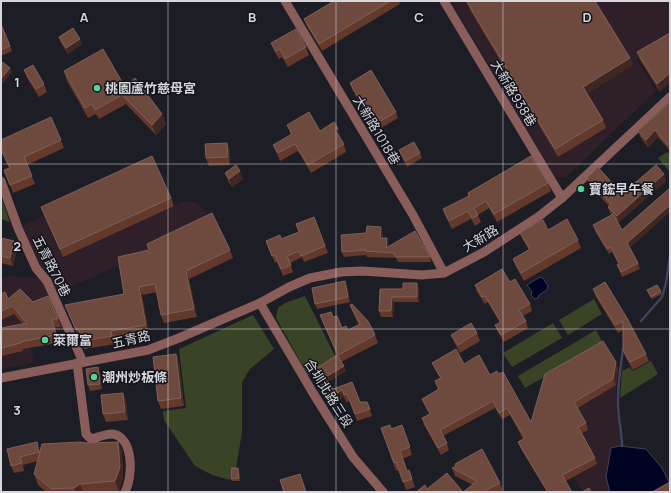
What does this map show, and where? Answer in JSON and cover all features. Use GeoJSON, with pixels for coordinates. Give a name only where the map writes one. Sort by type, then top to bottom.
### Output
{"type":"FeatureCollection","features":[{"type":"Feature","properties":{"kind":"street","name":"大新路1018巷"},"geometry":{"type":"LineString","coordinates":[[285,1],[409,209],[444,273]]}},
{"type":"Feature","properties":{"kind":"street","name":"大新路938巷"},"geometry":{"type":"LineString","coordinates":[[444,1],[562,198]]}},
{"type":"Feature","properties":{"kind":"street","name":"大新路"},"geometry":{"type":"LineString","coordinates":[[260,303],[289,287],[310,278],[342,272],[362,271],[422,275],[444,273],[461,265],[538,217],[562,198],[670,97]]}},
{"type":"Feature","properties":{"kind":"street","name":"五青路70巷"},"geometry":{"type":"LineString","coordinates":[[1,181],[18,228],[36,268],[47,281],[80,363],[86,434],[91,439],[111,434],[117,436],[126,445],[130,461],[131,475],[125,492]]}},
{"type":"Feature","properties":{"kind":"street","name":"五青路"},"geometry":{"type":"LineString","coordinates":[[1,378],[148,350],[260,303]]}},
{"type":"Feature","properties":{"kind":"street","name":"合圳北路三段"},"geometry":{"type":"LineString","coordinates":[[260,303],[309,387],[353,457],[382,492]]}},
{"type":"Feature","properties":{"kind":"shaded area"},"geometry":{"type":"Polygon","coordinates":[[[451,1],[670,1],[670,39],[637,59],[656,91],[565,178],[555,177],[451,1]]]}},
{"type":"Feature","properties":{"kind":"shaded area"},"geometry":{"type":"Polygon","coordinates":[[[182,202],[196,202],[215,221],[58,293],[49,274],[39,264],[22,226],[44,215],[63,256],[182,202]]]}},
{"type":"Feature","properties":{"kind":"shaded area"},"geometry":{"type":"Polygon","coordinates":[[[14,276],[42,279],[65,328],[28,335],[34,362],[1,369],[1,278],[14,276]]]}},
{"type":"Feature","properties":{"kind":"shaded area"},"geometry":{"type":"Polygon","coordinates":[[[616,385],[616,414],[620,432],[620,446],[611,448],[606,477],[610,492],[583,492],[574,477],[597,464],[581,434],[577,409],[616,385]]]}},
{"type":"Feature","properties":{"kind":"green space"},"geometry":{"type":"Polygon","coordinates":[[[667,152],[670,154],[670,172],[658,158],[667,152]]]}},
{"type":"Feature","properties":{"kind":"green space"},"geometry":{"type":"Polygon","coordinates":[[[1,197],[10,222],[1,219],[1,197]]]}},
{"type":"Feature","properties":{"kind":"green space"},"geometry":{"type":"Polygon","coordinates":[[[305,296],[336,358],[308,375],[276,318],[278,308],[285,303],[305,296]]]}},
{"type":"Feature","properties":{"kind":"green space"},"geometry":{"type":"Polygon","coordinates":[[[594,299],[602,314],[568,335],[559,320],[594,299]]]}},
{"type":"Feature","properties":{"kind":"green space"},"geometry":{"type":"Polygon","coordinates":[[[253,315],[274,349],[250,369],[242,382],[242,432],[236,468],[230,468],[230,480],[212,475],[195,466],[164,420],[163,411],[186,408],[179,349],[253,315]]]}},
{"type":"Feature","properties":{"kind":"green space"},"geometry":{"type":"Polygon","coordinates":[[[553,323],[562,338],[512,367],[503,353],[553,323]]]}},
{"type":"Feature","properties":{"kind":"green space"},"geometry":{"type":"Polygon","coordinates":[[[596,330],[603,343],[525,388],[518,376],[596,330]]]}},
{"type":"Feature","properties":{"kind":"green space"},"geometry":{"type":"Polygon","coordinates":[[[651,361],[658,374],[620,398],[622,371],[630,367],[633,371],[651,361]]]}},
{"type":"Feature","properties":{"kind":"water"},"geometry":{"type":"Polygon","coordinates":[[[540,277],[543,278],[548,286],[547,290],[539,295],[538,298],[534,299],[531,295],[532,292],[527,285],[540,277]]]}},
{"type":"Feature","properties":{"kind":"water"},"geometry":{"type":"Polygon","coordinates":[[[620,446],[646,449],[662,468],[670,484],[667,492],[610,492],[606,477],[611,448],[620,446]]]}},
{"type":"Feature","properties":{"kind":"building"},"geometry":{"type":"Polygon","coordinates":[[[334,1],[390,1],[319,44],[304,19],[334,1]]]}},
{"type":"Feature","properties":{"kind":"building"},"geometry":{"type":"Polygon","coordinates":[[[595,1],[630,58],[583,87],[603,120],[555,149],[467,2],[595,1]]]}},
{"type":"Feature","properties":{"kind":"building"},"geometry":{"type":"Polygon","coordinates":[[[1,24],[10,46],[1,50],[1,24]]]}},
{"type":"Feature","properties":{"kind":"building"},"geometry":{"type":"Polygon","coordinates":[[[73,28],[80,39],[66,48],[59,37],[73,28]]]}},
{"type":"Feature","properties":{"kind":"building"},"geometry":{"type":"Polygon","coordinates":[[[296,29],[306,47],[285,59],[280,49],[276,51],[271,43],[296,29]]]}},
{"type":"Feature","properties":{"kind":"building"},"geometry":{"type":"Polygon","coordinates":[[[670,33],[670,73],[657,84],[637,52],[670,33]]]}},
{"type":"Feature","properties":{"kind":"building"},"geometry":{"type":"Polygon","coordinates":[[[103,49],[125,87],[135,78],[162,114],[152,125],[122,95],[95,110],[92,104],[85,108],[64,71],[103,49]]]}},
{"type":"Feature","properties":{"kind":"building"},"geometry":{"type":"Polygon","coordinates":[[[1,61],[10,68],[1,79],[1,61]]]}},
{"type":"Feature","properties":{"kind":"building"},"geometry":{"type":"Polygon","coordinates":[[[33,65],[44,84],[36,89],[24,70],[33,65]]]}},
{"type":"Feature","properties":{"kind":"building"},"geometry":{"type":"Polygon","coordinates":[[[371,70],[396,112],[374,125],[350,83],[371,70]]]}},
{"type":"Feature","properties":{"kind":"building"},"geometry":{"type":"Polygon","coordinates":[[[670,99],[670,144],[668,145],[655,130],[646,140],[638,131],[669,103],[668,101],[670,99]]]}},
{"type":"Feature","properties":{"kind":"building"},"geometry":{"type":"Polygon","coordinates":[[[309,112],[320,131],[334,122],[338,129],[335,130],[344,144],[308,165],[295,144],[278,153],[273,145],[292,134],[287,125],[309,112]]]}},
{"type":"Feature","properties":{"kind":"building"},"geometry":{"type":"Polygon","coordinates":[[[51,117],[61,140],[24,157],[32,176],[10,185],[4,170],[10,168],[1,149],[1,140],[51,117]]]}},
{"type":"Feature","properties":{"kind":"building"},"geometry":{"type":"Polygon","coordinates":[[[414,142],[420,153],[405,161],[399,150],[414,142]]]}},
{"type":"Feature","properties":{"kind":"building"},"geometry":{"type":"Polygon","coordinates":[[[227,143],[228,157],[206,158],[205,144],[227,143]]]}},
{"type":"Feature","properties":{"kind":"building"},"geometry":{"type":"Polygon","coordinates":[[[152,156],[171,198],[60,249],[41,207],[152,156]]]}},
{"type":"Feature","properties":{"kind":"building"},"geometry":{"type":"Polygon","coordinates":[[[531,156],[548,183],[494,214],[486,201],[474,208],[478,215],[472,218],[468,211],[449,221],[443,209],[469,196],[468,193],[531,156]]]}},
{"type":"Feature","properties":{"kind":"building"},"geometry":{"type":"Polygon","coordinates":[[[236,165],[240,171],[229,179],[225,173],[236,165]]]}},
{"type":"Feature","properties":{"kind":"building"},"geometry":{"type":"Polygon","coordinates":[[[656,165],[664,174],[617,216],[608,207],[611,204],[587,178],[598,167],[622,194],[656,165]]]}},
{"type":"Feature","properties":{"kind":"building"},"geometry":{"type":"Polygon","coordinates":[[[670,188],[670,205],[627,243],[638,263],[621,272],[611,247],[607,249],[593,225],[613,214],[622,230],[670,188]]]}},
{"type":"Feature","properties":{"kind":"building"},"geometry":{"type":"Polygon","coordinates":[[[212,213],[230,250],[186,271],[194,309],[161,315],[155,284],[139,287],[146,325],[111,331],[112,336],[82,341],[79,330],[76,330],[65,305],[124,294],[118,257],[149,250],[147,244],[212,213]]]}},
{"type":"Feature","properties":{"kind":"building"},"geometry":{"type":"Polygon","coordinates":[[[314,217],[325,246],[301,256],[299,251],[287,256],[291,265],[281,269],[275,255],[272,256],[266,241],[280,235],[281,239],[299,232],[296,224],[314,217]]]}},
{"type":"Feature","properties":{"kind":"building"},"geometry":{"type":"Polygon","coordinates":[[[567,219],[578,240],[521,273],[513,259],[530,249],[520,233],[543,220],[548,230],[567,219]]]}},
{"type":"Feature","properties":{"kind":"building"},"geometry":{"type":"Polygon","coordinates":[[[367,226],[381,227],[380,238],[387,238],[386,248],[415,231],[430,257],[396,257],[394,253],[365,250],[342,252],[341,235],[366,233],[367,226]]]}},
{"type":"Feature","properties":{"kind":"building"},"geometry":{"type":"Polygon","coordinates":[[[1,238],[14,241],[10,258],[1,256],[1,238]]]}},
{"type":"Feature","properties":{"kind":"building"},"geometry":{"type":"Polygon","coordinates":[[[502,269],[510,282],[515,279],[530,304],[519,310],[526,321],[501,335],[495,325],[501,322],[485,296],[482,297],[475,285],[502,269]]]}},
{"type":"Feature","properties":{"kind":"building"},"geometry":{"type":"Polygon","coordinates":[[[345,281],[348,297],[315,304],[312,288],[345,281]]]}},
{"type":"Feature","properties":{"kind":"building"},"geometry":{"type":"Polygon","coordinates":[[[605,282],[627,318],[646,354],[630,362],[623,350],[623,321],[615,325],[593,289],[605,282]]]}},
{"type":"Feature","properties":{"kind":"building"},"geometry":{"type":"Polygon","coordinates":[[[403,283],[417,283],[417,297],[392,297],[391,311],[379,311],[380,289],[403,289],[403,283]]]}},
{"type":"Feature","properties":{"kind":"building"},"geometry":{"type":"Polygon","coordinates":[[[657,285],[661,291],[651,297],[647,290],[657,285]]]}},
{"type":"Feature","properties":{"kind":"building"},"geometry":{"type":"Polygon","coordinates":[[[20,289],[33,302],[48,296],[58,319],[52,319],[56,335],[20,342],[21,343],[1,348],[1,328],[27,323],[12,306],[1,311],[1,294],[5,292],[8,299],[20,289]]]}},
{"type":"Feature","properties":{"kind":"building"},"geometry":{"type":"Polygon","coordinates":[[[352,304],[368,321],[375,335],[338,355],[320,315],[331,312],[333,317],[337,316],[342,328],[346,326],[348,330],[360,324],[350,305],[352,304]]]}},
{"type":"Feature","properties":{"kind":"building"},"geometry":{"type":"Polygon","coordinates":[[[471,323],[477,333],[458,345],[451,335],[471,323]]]}},
{"type":"Feature","properties":{"kind":"building"},"geometry":{"type":"Polygon","coordinates":[[[603,341],[616,362],[613,379],[574,402],[586,423],[578,427],[595,458],[562,475],[572,492],[548,492],[518,442],[525,438],[507,408],[499,413],[493,401],[440,430],[447,443],[438,448],[422,418],[430,414],[422,399],[439,389],[435,381],[441,378],[432,363],[456,349],[464,364],[479,355],[490,375],[497,371],[499,374],[503,372],[531,422],[545,374],[603,341]]]}},
{"type":"Feature","properties":{"kind":"building"},"geometry":{"type":"Polygon","coordinates":[[[176,354],[181,398],[158,401],[153,357],[176,354]]]}},
{"type":"Feature","properties":{"kind":"building"},"geometry":{"type":"Polygon","coordinates":[[[337,355],[344,366],[324,378],[317,368],[337,355]]]}},
{"type":"Feature","properties":{"kind":"building"},"geometry":{"type":"Polygon","coordinates":[[[98,367],[100,384],[88,385],[86,369],[98,367]]]}},
{"type":"Feature","properties":{"kind":"building"},"geometry":{"type":"Polygon","coordinates":[[[327,381],[333,389],[352,382],[360,402],[367,402],[370,409],[355,414],[347,394],[344,395],[342,390],[328,399],[320,386],[327,381]]]}},
{"type":"Feature","properties":{"kind":"building"},"geometry":{"type":"Polygon","coordinates":[[[123,393],[125,412],[103,414],[101,395],[123,393]]]}},
{"type":"Feature","properties":{"kind":"building"},"geometry":{"type":"Polygon","coordinates":[[[390,425],[391,429],[402,425],[410,447],[400,451],[407,471],[409,470],[412,479],[403,482],[381,428],[390,425]]]}},
{"type":"Feature","properties":{"kind":"building"},"geometry":{"type":"Polygon","coordinates":[[[37,442],[39,452],[20,457],[22,463],[11,466],[7,449],[37,442]]]}},
{"type":"Feature","properties":{"kind":"building"},"geometry":{"type":"Polygon","coordinates":[[[118,442],[120,467],[115,481],[80,484],[74,488],[51,489],[34,474],[42,444],[118,442]]]}},
{"type":"Feature","properties":{"kind":"building"},"geometry":{"type":"Polygon","coordinates":[[[482,449],[500,483],[484,492],[463,492],[477,481],[452,468],[456,466],[455,464],[482,449]]]}},
{"type":"Feature","properties":{"kind":"building"},"geometry":{"type":"Polygon","coordinates":[[[231,468],[238,468],[239,478],[231,479],[231,468]]]}},
{"type":"Feature","properties":{"kind":"building"},"geometry":{"type":"Polygon","coordinates":[[[447,473],[463,492],[416,492],[425,485],[427,489],[447,473]]]}},
{"type":"Feature","properties":{"kind":"building"},"geometry":{"type":"Polygon","coordinates":[[[300,474],[306,492],[284,492],[280,480],[300,474]]]}},
{"type":"Feature","properties":{"kind":"building"},"geometry":{"type":"Polygon","coordinates":[[[670,482],[670,492],[652,492],[670,482]]]}},
{"type":"Feature","properties":{"kind":"building"},"geometry":{"type":"Polygon","coordinates":[[[589,488],[591,492],[582,492],[589,488]]]}},
{"type":"Feature","properties":{"kind":"waterway"},"geometry":{"type":"LineString","coordinates":[[641,321],[662,297],[666,283],[670,256]]}},
{"type":"Feature","properties":{"kind":"waterway"},"geometry":{"type":"LineString","coordinates":[[622,446],[618,393],[623,349]]}},
{"type":"Feature","properties":{"kind":"place","name":"桃園蘆竹慈母宮"},"geometry":{"type":"Point","coordinates":[97,88]}},
{"type":"Feature","properties":{"kind":"place","name":"寶鋐早午餐"},"geometry":{"type":"Point","coordinates":[581,189]}},
{"type":"Feature","properties":{"kind":"place","name":"萊爾富"},"geometry":{"type":"Point","coordinates":[45,340]}},
{"type":"Feature","properties":{"kind":"place","name":"潮州炒板條"},"geometry":{"type":"Point","coordinates":[94,377]}}]}
